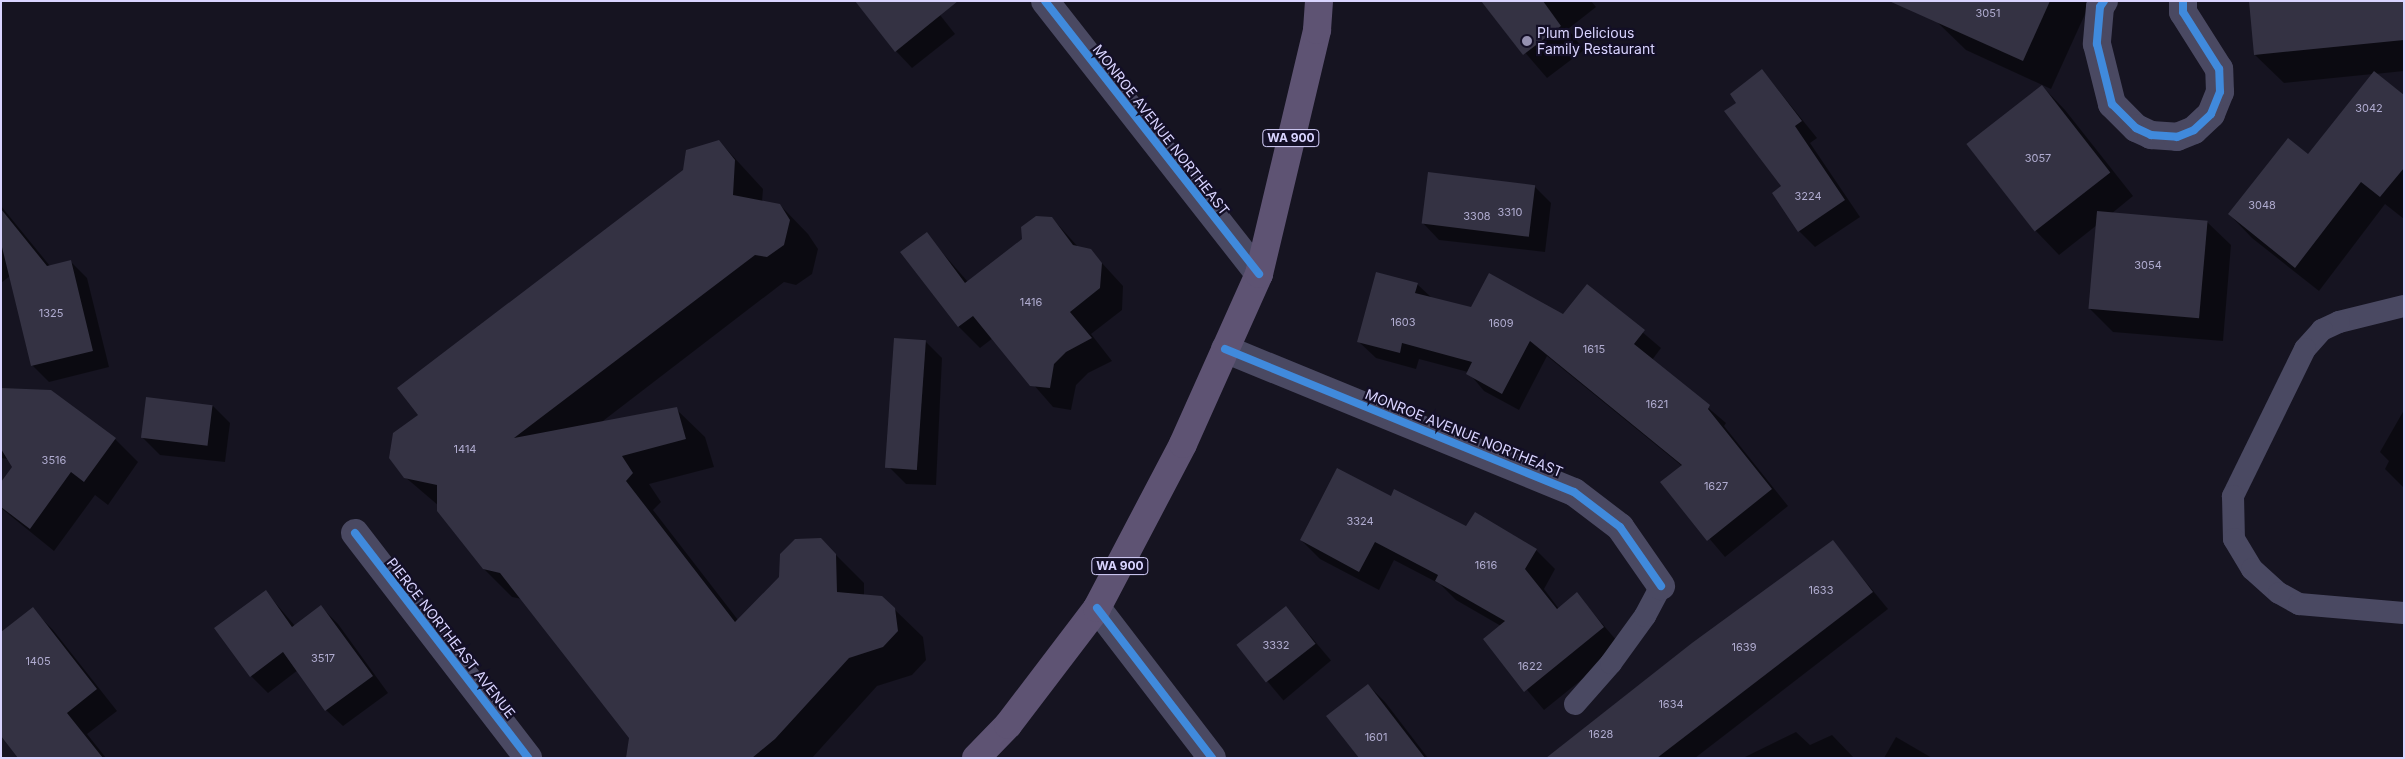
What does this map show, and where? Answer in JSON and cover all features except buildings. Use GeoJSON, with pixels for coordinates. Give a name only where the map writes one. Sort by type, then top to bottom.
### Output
{"type":"FeatureCollection","features":[{"type":"Feature","properties":{"kind":"main road","name":"WA 900"},"geometry":{"type":"LineString","coordinates":[[976,758],[1008,725],[1097,608],[1183,444],[1259,274],[1317,30],[1319,1]]}},
{"type":"Feature","properties":{"kind":"street","name":"MONROE AVENUE NORTHEAST"},"geometry":{"type":"LineString","coordinates":[[1045,1],[1259,274]]}},
{"type":"Feature","properties":{"kind":"street"},"geometry":{"type":"LineString","coordinates":[[2104,1],[2100,7],[2097,44],[2112,104],[2136,128],[2151,135],[2177,137],[2194,130],[2211,114],[2220,92],[2219,69],[2183,12],[2182,1]]}},
{"type":"Feature","properties":{"kind":"street","name":"MONROE AVENUE NORTHEAST"},"geometry":{"type":"LineString","coordinates":[[1225,349],[1574,492],[1620,527],[1661,586]]}},
{"type":"Feature","properties":{"kind":"street","name":"PIERCE NORTHEAST AVENUE"},"geometry":{"type":"LineString","coordinates":[[355,532],[528,758]]}},
{"type":"Feature","properties":{"kind":"street"},"geometry":{"type":"LineString","coordinates":[[1097,608],[1212,758]]}},
{"type":"Feature","properties":{"kind":"lane"},"geometry":{"type":"LineString","coordinates":[[2404,306],[2339,322],[2322,330],[2305,350],[2233,496],[2234,538],[2252,569],[2279,593],[2298,604],[2404,613]]}},
{"type":"Feature","properties":{"kind":"lane"},"geometry":{"type":"LineString","coordinates":[[1574,704],[1611,663],[1645,616],[1661,586]]}},
{"type":"Feature","properties":{"kind":"cycle path"},"geometry":{"type":"LineString","coordinates":[[1045,1],[1259,274]]}},
{"type":"Feature","properties":{"kind":"cycle path"},"geometry":{"type":"LineString","coordinates":[[2104,1],[2100,7],[2097,44],[2112,104],[2136,128],[2151,135],[2177,137],[2194,130],[2211,114],[2220,92],[2219,69],[2183,12],[2183,1]]}},
{"type":"Feature","properties":{"kind":"cycle path"},"geometry":{"type":"LineString","coordinates":[[1225,349],[1574,492],[1620,527],[1661,586]]}},
{"type":"Feature","properties":{"kind":"cycle path"},"geometry":{"type":"LineString","coordinates":[[355,533],[528,758]]}},
{"type":"Feature","properties":{"kind":"cycle path"},"geometry":{"type":"LineString","coordinates":[[1097,608],[1212,758]]}},
{"type":"Feature","properties":{"kind":"place","name":"Plum Delicious Family Restaurant"},"geometry":{"type":"Point","coordinates":[1527,41]}}]}
